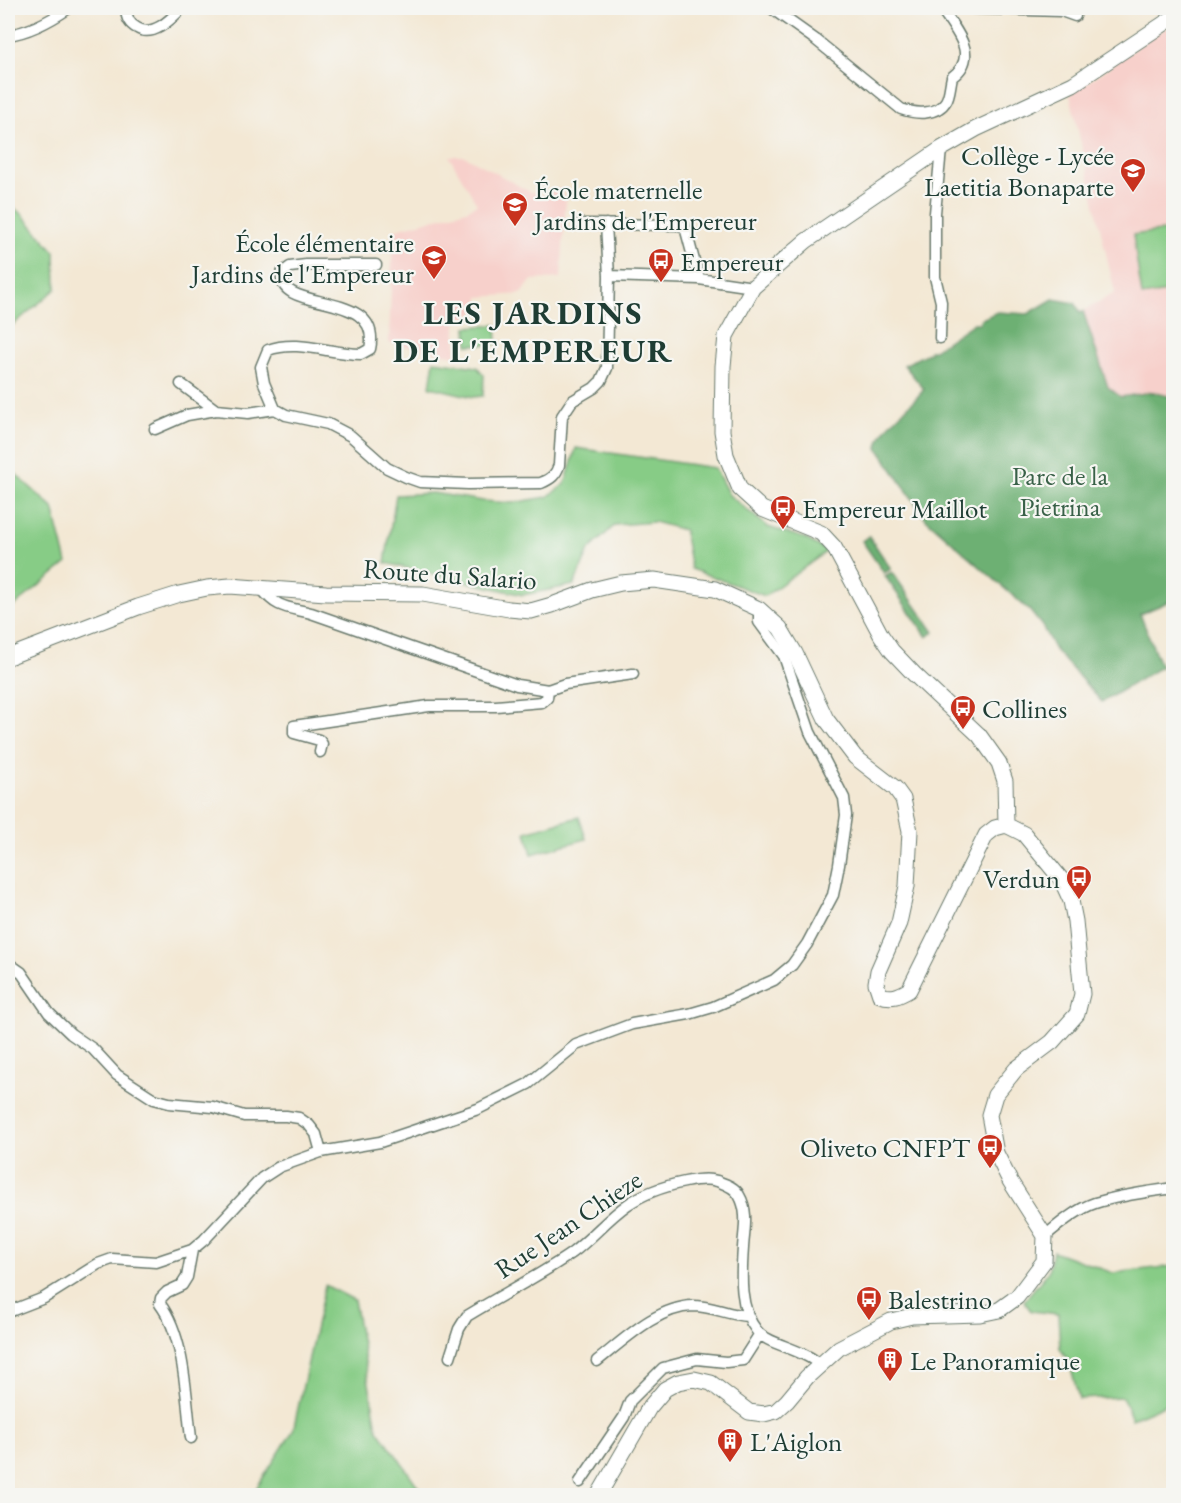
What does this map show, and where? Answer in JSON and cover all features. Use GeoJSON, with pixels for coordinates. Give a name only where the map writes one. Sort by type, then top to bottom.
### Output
{"type":"FeatureCollection","features":[{"type":"Feature","properties":{"kind":"main road"},"geometry":{"type":"LineString","coordinates":[[598,1496],[649,1408],[665,1389],[678,1382],[694,1379],[711,1383],[749,1412],[764,1414],[776,1411],[807,1377],[839,1348],[891,1321],[912,1316],[980,1314],[999,1310],[1017,1297],[1044,1261],[1045,1236],[1010,1181],[996,1153],[989,1115],[995,1095],[1016,1070],[1052,1042],[1077,1014],[1082,994],[1071,901],[1061,879],[1024,834],[1006,825],[1007,798],[1005,781],[999,764],[979,735],[892,651],[881,635],[834,546],[820,532],[762,509],[740,489],[726,455],[722,431],[725,348],[731,325],[753,287],[806,241],[941,149],[976,129],[1073,84],[1173,17]]}},
{"type":"Feature","properties":{"kind":"main road","name":"Route du Salario"},"geometry":{"type":"LineString","coordinates":[[8,657],[138,607],[207,588],[230,586],[326,593],[423,594],[531,611],[592,590],[621,583],[654,580],[715,589],[759,609],[780,628],[795,653],[826,719],[855,757],[895,788],[905,805],[910,831],[907,886],[899,923],[878,971],[876,983],[880,995],[889,998],[899,996],[909,990],[986,835],[995,828],[1006,825]]}},
{"type":"Feature","properties":{"kind":"street"},"geometry":{"type":"LineString","coordinates":[[8,35],[36,27],[69,8]]}},
{"type":"Feature","properties":{"kind":"street"},"geometry":{"type":"LineString","coordinates":[[126,8],[127,18],[132,25],[139,30],[149,31],[163,25],[182,8]]}},
{"type":"Feature","properties":{"kind":"street"},"geometry":{"type":"LineString","coordinates":[[771,8],[816,40],[901,109],[914,113],[929,112],[940,108],[947,100],[952,77],[962,70],[966,60],[965,46],[941,8]]}},
{"type":"Feature","properties":{"kind":"street"},"geometry":{"type":"LineString","coordinates":[[952,8],[1061,11],[1075,15]]}},
{"type":"Feature","properties":{"kind":"street"},"geometry":{"type":"LineString","coordinates":[[940,338],[941,302],[935,278],[935,213],[941,149]]}},
{"type":"Feature","properties":{"kind":"street"},"geometry":{"type":"LineString","coordinates":[[580,224],[679,225],[685,227],[699,279]]}},
{"type":"Feature","properties":{"kind":"street"},"geometry":{"type":"LineString","coordinates":[[155,429],[188,416],[216,410],[248,413],[275,409],[286,415],[328,424],[351,436],[387,468],[420,482],[531,484],[550,480],[557,473],[559,465],[562,416],[572,401],[601,381],[608,368],[609,276],[606,224]]}},
{"type":"Feature","properties":{"kind":"street"},"geometry":{"type":"LineString","coordinates":[[275,409],[264,383],[261,367],[268,350],[294,345],[361,354],[370,349],[372,339],[364,318],[350,311],[296,294],[285,287],[281,281],[282,273],[290,267],[306,265],[376,265]]}},
{"type":"Feature","properties":{"kind":"street"},"geometry":{"type":"LineString","coordinates":[[609,276],[699,279],[753,287]]}},
{"type":"Feature","properties":{"kind":"street"},"geometry":{"type":"LineString","coordinates":[[182,384],[216,410]]}},
{"type":"Feature","properties":{"kind":"street"},"geometry":{"type":"LineString","coordinates":[[262,589],[271,601],[281,605],[311,613],[517,685],[548,690],[565,684],[633,674]]}},
{"type":"Feature","properties":{"kind":"street"},"geometry":{"type":"LineString","coordinates":[[8,1312],[44,1298],[98,1264],[112,1259],[156,1262],[192,1251],[262,1178],[279,1167],[321,1152],[380,1142],[478,1109],[528,1084],[576,1045],[632,1024],[713,1007],[774,981],[792,965],[807,944],[833,895],[846,815],[844,798],[801,710],[784,656],[759,622],[759,609]]}},
{"type":"Feature","properties":{"kind":"street"},"geometry":{"type":"LineString","coordinates":[[320,752],[319,740],[294,733],[294,726],[429,706],[496,706],[542,702],[547,698],[548,690]]}},
{"type":"Feature","properties":{"kind":"street"},"geometry":{"type":"LineString","coordinates":[[8,963],[21,972],[49,1013],[71,1034],[93,1049],[117,1075],[154,1099],[169,1103],[213,1107],[244,1116],[299,1118],[316,1134],[321,1152]]}},
{"type":"Feature","properties":{"kind":"street","name":"Rue Jean Chieze"},"geometry":{"type":"LineString","coordinates":[[450,1356],[459,1329],[467,1316],[572,1252],[626,1206],[642,1196],[673,1184],[693,1180],[712,1180],[731,1186],[739,1193],[746,1225],[742,1287],[747,1316],[759,1335]]}},
{"type":"Feature","properties":{"kind":"street"},"geometry":{"type":"LineString","coordinates":[[1045,1236],[1058,1225],[1094,1203],[1173,1188]]}},
{"type":"Feature","properties":{"kind":"street"},"geometry":{"type":"LineString","coordinates":[[191,1438],[180,1356],[174,1330],[166,1311],[160,1304],[161,1298],[167,1292],[182,1285],[187,1277],[192,1251]]}},
{"type":"Feature","properties":{"kind":"street"},"geometry":{"type":"LineString","coordinates":[[597,1361],[637,1330],[664,1313],[691,1306],[720,1309],[730,1315],[747,1316]]}},
{"type":"Feature","properties":{"kind":"street"},"geometry":{"type":"LineString","coordinates":[[580,1482],[624,1417],[630,1401],[663,1368],[697,1359],[726,1362],[743,1360],[759,1335],[812,1357],[820,1365]]}},
{"type":"Feature","properties":{"kind":"shaded area","name":"Collège - Lycée Laetitia Bonaparte"},"geometry":{"type":"Polygon","coordinates":[[[1173,25],[1173,397],[1151,392],[1120,397],[1108,387],[1083,311],[1115,293],[1070,95],[1158,33],[1173,25]]]}},
{"type":"Feature","properties":{"kind":"shaded area"},"geometry":{"type":"Polygon","coordinates":[[[449,156],[465,156],[530,192],[543,195],[559,188],[566,198],[561,278],[532,280],[521,294],[479,297],[478,311],[456,322],[456,356],[389,343],[393,230],[467,210],[477,204],[449,156]]]}},
{"type":"Feature","properties":{"kind":"green space"},"geometry":{"type":"Polygon","coordinates":[[[8,204],[22,214],[55,252],[56,289],[8,329],[8,204]]]}},
{"type":"Feature","properties":{"kind":"green space"},"geometry":{"type":"Polygon","coordinates":[[[1167,230],[1173,291],[1142,296],[1133,235],[1167,230]]]}},
{"type":"Feature","properties":{"kind":"green space","name":"Parc de la Pietrina"},"geometry":{"type":"Polygon","coordinates":[[[1053,299],[1075,303],[1080,312],[1083,311],[1108,387],[1121,397],[1151,392],[1173,397],[1173,600],[1140,614],[1161,667],[1102,702],[1055,650],[1042,626],[1030,611],[926,519],[878,448],[890,424],[924,389],[904,365],[934,350],[974,323],[980,323],[980,320],[997,312],[1028,314],[1053,299]]]}},
{"type":"Feature","properties":{"kind":"green space"},"geometry":{"type":"Polygon","coordinates":[[[496,325],[497,344],[468,345],[467,327],[496,325]]]}},
{"type":"Feature","properties":{"kind":"green space"},"geometry":{"type":"Polygon","coordinates":[[[434,361],[477,367],[484,375],[483,396],[473,397],[430,387],[434,361]]]}},
{"type":"Feature","properties":{"kind":"green space"},"geometry":{"type":"Polygon","coordinates":[[[576,448],[715,468],[729,495],[768,527],[804,538],[827,551],[765,596],[691,569],[684,530],[654,522],[615,525],[589,550],[574,585],[523,595],[385,563],[396,495],[433,493],[512,503],[547,497],[565,484],[576,448]]]}},
{"type":"Feature","properties":{"kind":"green space"},"geometry":{"type":"Polygon","coordinates":[[[8,467],[53,508],[67,563],[8,611],[8,467]]]}},
{"type":"Feature","properties":{"kind":"green space"},"geometry":{"type":"Polygon","coordinates":[[[869,536],[891,569],[884,573],[862,541],[869,536]]]}},
{"type":"Feature","properties":{"kind":"green space"},"geometry":{"type":"Polygon","coordinates":[[[892,572],[934,632],[927,637],[885,576],[892,572]]]}},
{"type":"Feature","properties":{"kind":"green space"},"geometry":{"type":"Polygon","coordinates":[[[579,817],[586,839],[532,854],[526,832],[579,817]]]}},
{"type":"Feature","properties":{"kind":"green space"},"geometry":{"type":"Polygon","coordinates":[[[1053,1251],[1113,1273],[1173,1266],[1173,1401],[1132,1419],[1122,1397],[1079,1399],[1070,1364],[1060,1348],[1058,1314],[1031,1311],[1024,1301],[1048,1272],[1053,1251]]]}},
{"type":"Feature","properties":{"kind":"green space"},"geometry":{"type":"Polygon","coordinates":[[[325,1285],[354,1300],[377,1428],[424,1495],[252,1495],[293,1431],[325,1285]]]}},
{"type":"Feature","properties":{"kind":"place","name":"Collège - Lycée Laetitia Bonaparte"},"geometry":{"type":"Point","coordinates":[1133,194]}},
{"type":"Feature","properties":{"kind":"place","name":"École maternelle Jardins de l'Empereur"},"geometry":{"type":"Point","coordinates":[515,228]}},
{"type":"Feature","properties":{"kind":"place","name":"École élémentaire Jardins de l'Empereur"},"geometry":{"type":"Point","coordinates":[434,281]}},
{"type":"Feature","properties":{"kind":"place","name":"Empereur"},"geometry":{"type":"Point","coordinates":[661,284]}},
{"type":"Feature","properties":{"kind":"place","name":"Empereur Maillot"},"geometry":{"type":"Point","coordinates":[783,531]}},
{"type":"Feature","properties":{"kind":"place","name":"Collines"},"geometry":{"type":"Point","coordinates":[963,731]}},
{"type":"Feature","properties":{"kind":"place","name":"Verdun"},"geometry":{"type":"Point","coordinates":[1079,901]}},
{"type":"Feature","properties":{"kind":"place","name":"Oliveto CNFPT"},"geometry":{"type":"Point","coordinates":[990,1170]}},
{"type":"Feature","properties":{"kind":"place","name":"Balestrino"},"geometry":{"type":"Point","coordinates":[869,1322]}},
{"type":"Feature","properties":{"kind":"place","name":"Le Panoramique"},"geometry":{"type":"Point","coordinates":[890,1383]}},
{"type":"Feature","properties":{"kind":"place","name":"L'Aiglon"},"geometry":{"type":"Point","coordinates":[730,1464]}},
{"type":"Feature","properties":{"kind":"district","name":"LES JARDINS DE L'EMPEREUR"},"geometry":{"type":"Point","coordinates":[533,331]}}]}
